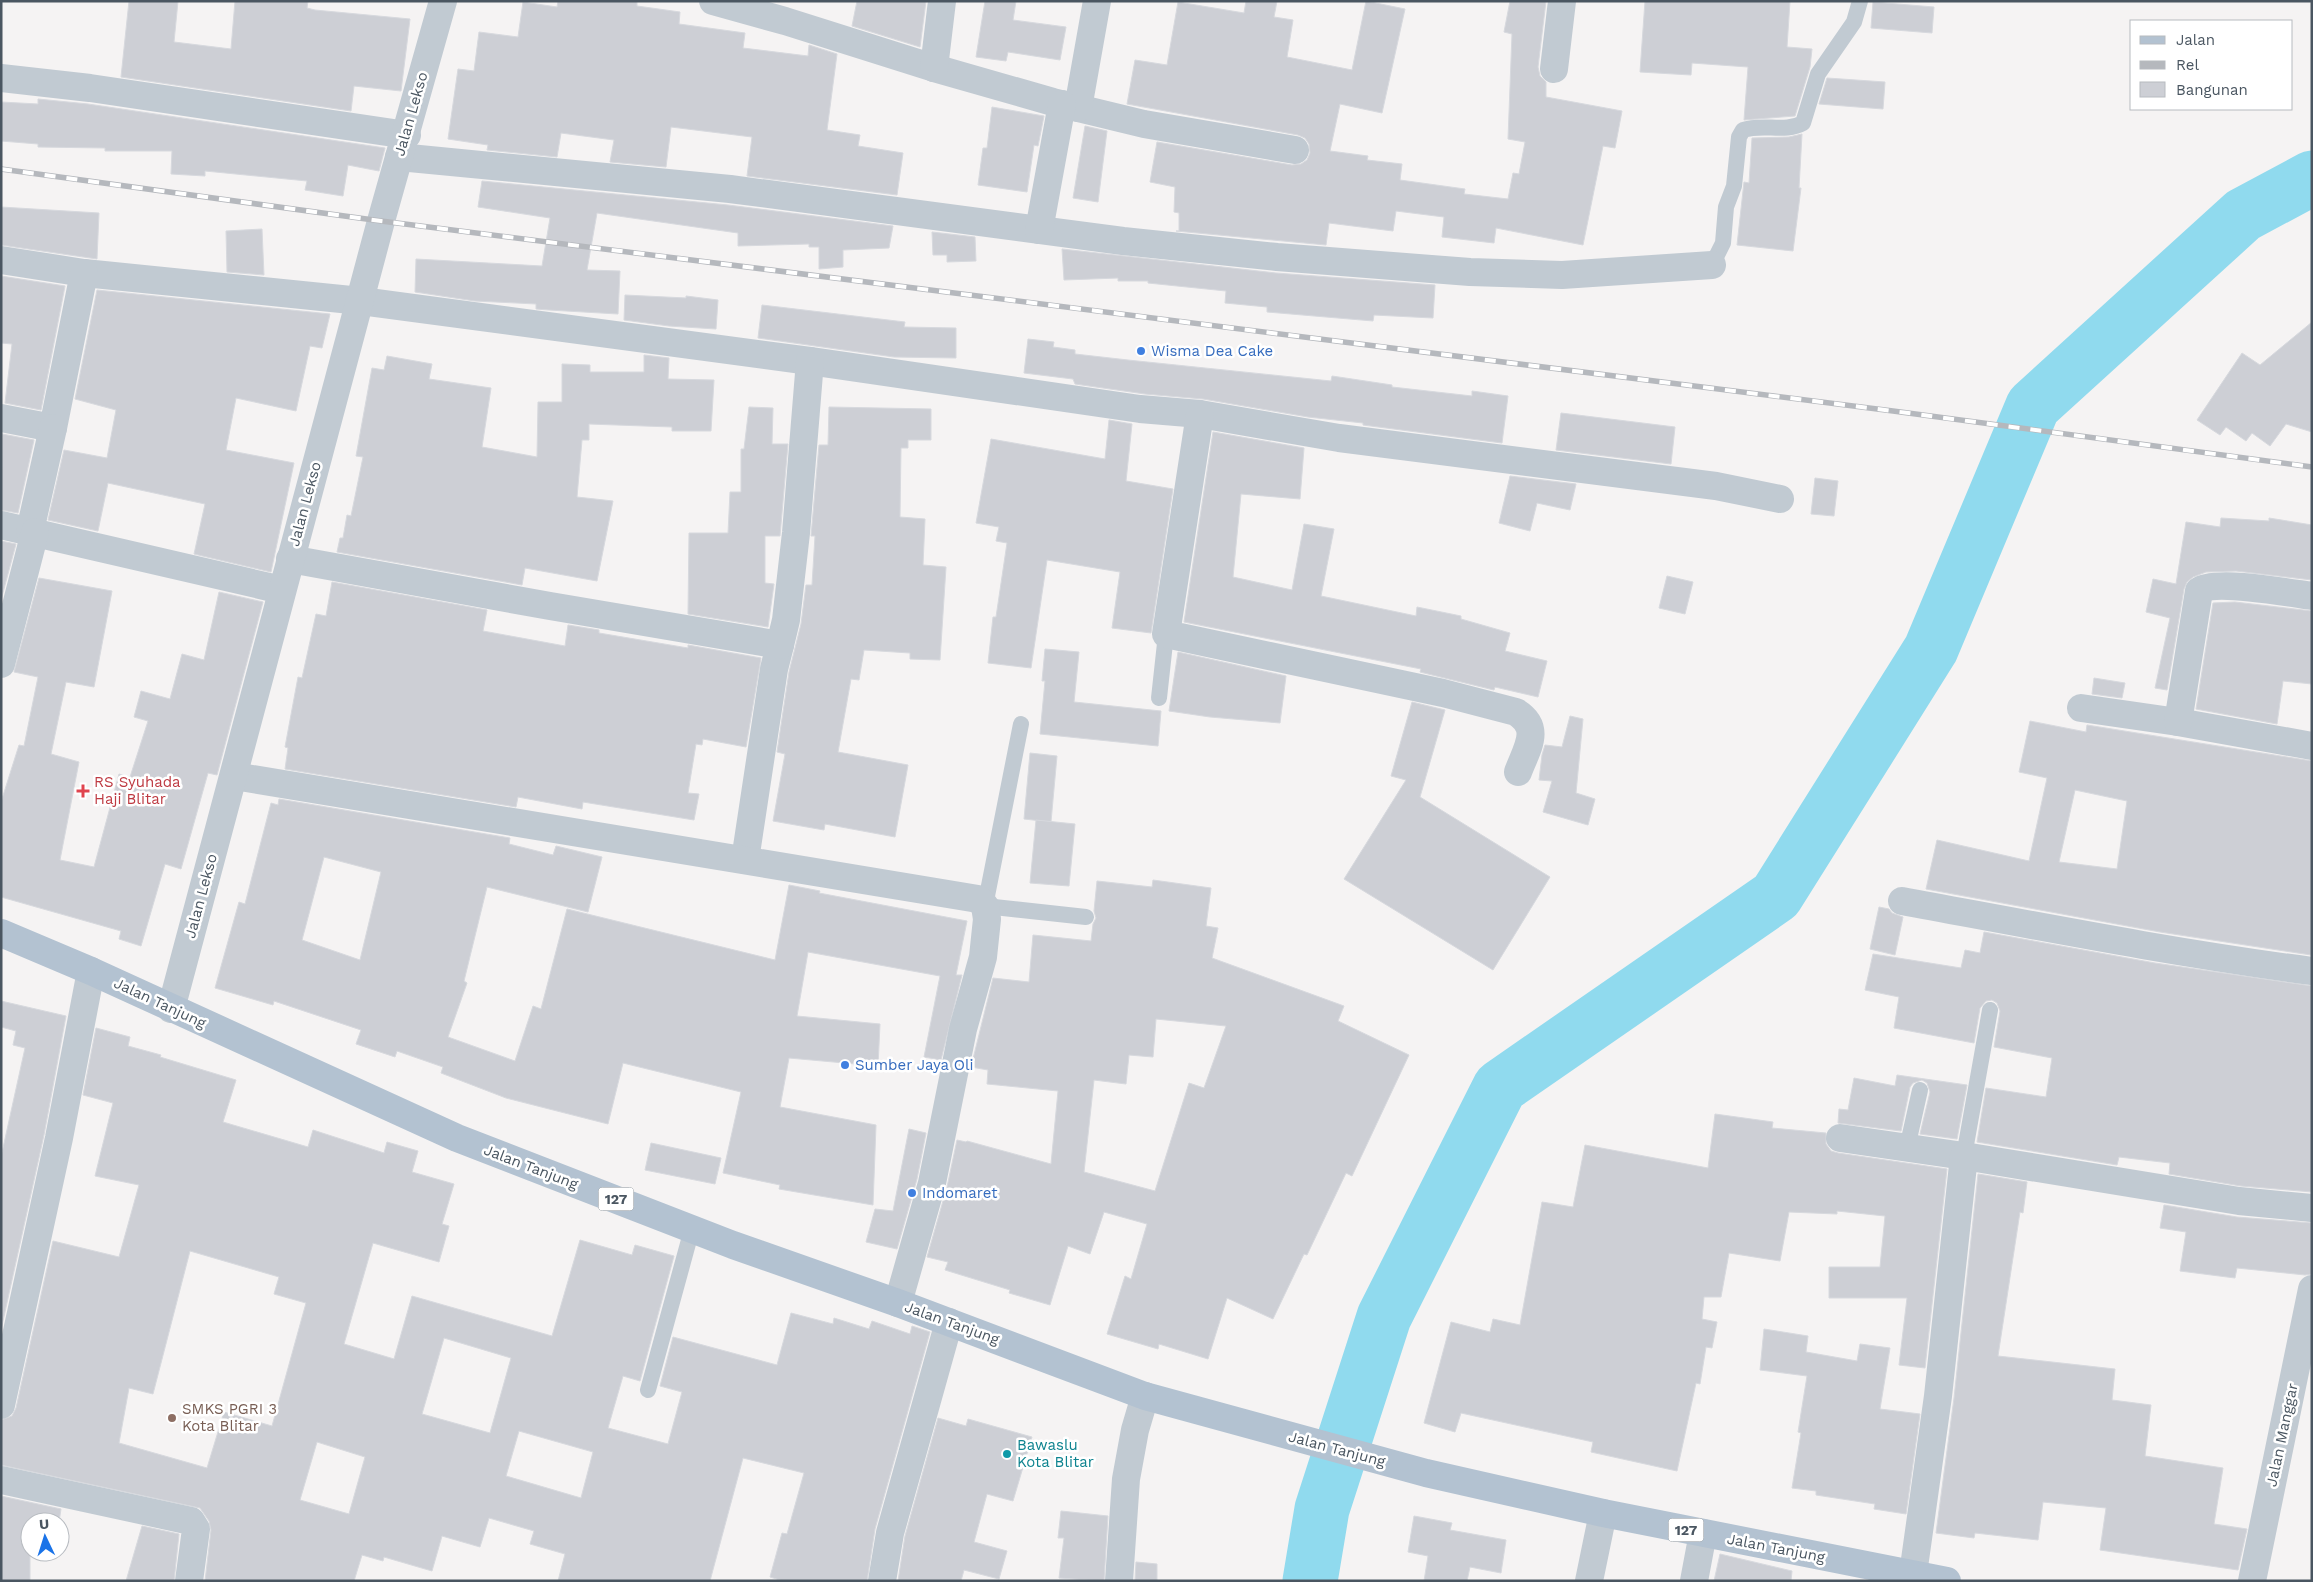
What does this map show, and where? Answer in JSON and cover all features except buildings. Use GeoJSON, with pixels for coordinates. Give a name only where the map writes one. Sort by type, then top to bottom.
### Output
{"type":"FeatureCollection","features":[{"type":"Feature","properties":{"kind":"main road","name":"Jalan Tanjung"},"geometry":{"type":"LineString","coordinates":[[1,933],[91,971],[457,1138],[692,1229],[898,1303],[1145,1396],[1426,1473],[1603,1513],[1703,1533],[1880,1575],[1913,1574],[1946,1581]]}},
{"type":"Feature","properties":{"kind":"street","name":"Jalan Lekso"},"geometry":{"type":"LineString","coordinates":[[171,1008],[234,776],[290,558],[443,1]]}},
{"type":"Feature","properties":{"kind":"street"},"geometry":{"type":"LineString","coordinates":[[713,1],[787,11],[934,68],[1070,106],[1144,124],[1295,150]]}},
{"type":"Feature","properties":{"kind":"street"},"geometry":{"type":"LineString","coordinates":[[934,68],[942,1]]}},
{"type":"Feature","properties":{"kind":"street"},"geometry":{"type":"LineString","coordinates":[[1039,230],[1097,1]]}},
{"type":"Feature","properties":{"kind":"street"},"geometry":{"type":"LineString","coordinates":[[1554,69],[1562,1]]}},
{"type":"Feature","properties":{"kind":"street"},"geometry":{"type":"LineString","coordinates":[[1,78],[110,91],[403,146],[1039,230],[1277,257],[1470,272],[1562,275],[1712,265]]}},
{"type":"Feature","properties":{"kind":"street"},"geometry":{"type":"LineString","coordinates":[[1,260],[84,273],[361,301],[810,361],[1140,409],[1200,414],[1339,438],[1460,454],[1512,458],[1716,486],[1780,499]]}},
{"type":"Feature","properties":{"kind":"street"},"geometry":{"type":"LineString","coordinates":[[1,664],[33,532],[84,273]]}},
{"type":"Feature","properties":{"kind":"street"},"geometry":{"type":"LineString","coordinates":[[744,860],[774,668],[786,620],[796,533],[810,361]]}},
{"type":"Feature","properties":{"kind":"street"},"geometry":{"type":"LineString","coordinates":[[1200,414],[1166,634],[1443,693],[1516,712],[1526,717],[1531,726],[1530,739],[1518,772]]}},
{"type":"Feature","properties":{"kind":"street"},"geometry":{"type":"LineString","coordinates":[[1,418],[53,428]]}},
{"type":"Feature","properties":{"kind":"street"},"geometry":{"type":"LineString","coordinates":[[1,525],[282,590]]}},
{"type":"Feature","properties":{"kind":"street"},"geometry":{"type":"LineString","coordinates":[[290,558],[550,606],[780,645]]}},
{"type":"Feature","properties":{"kind":"street"},"geometry":{"type":"LineString","coordinates":[[2178,722],[2199,591],[2204,587],[2225,586],[2312,596]]}},
{"type":"Feature","properties":{"kind":"street"},"geometry":{"type":"LineString","coordinates":[[2081,708],[2178,722],[2312,746]]}},
{"type":"Feature","properties":{"kind":"street"},"geometry":{"type":"LineString","coordinates":[[234,776],[978,899],[985,906],[987,930],[983,957],[963,1029],[932,1183],[898,1303]]}},
{"type":"Feature","properties":{"kind":"street"},"geometry":{"type":"LineString","coordinates":[[1902,901],[2131,943],[2312,971]]}},
{"type":"Feature","properties":{"kind":"street"},"geometry":{"type":"LineString","coordinates":[[1,1405],[59,1138],[91,971]]}},
{"type":"Feature","properties":{"kind":"street"},"geometry":{"type":"LineString","coordinates":[[1840,1138],[1964,1156],[2239,1201],[2312,1208]]}},
{"type":"Feature","properties":{"kind":"street"},"geometry":{"type":"LineString","coordinates":[[1913,1574],[1938,1396],[1964,1156]]}},
{"type":"Feature","properties":{"kind":"street","name":"Jalan Manggar"},"geometry":{"type":"LineString","coordinates":[[2252,1581],[2312,1288]]}},
{"type":"Feature","properties":{"kind":"street"},"geometry":{"type":"LineString","coordinates":[[882,1581],[890,1533],[949,1322]]}},
{"type":"Feature","properties":{"kind":"street"},"geometry":{"type":"LineString","coordinates":[[1120,1581],[1126,1479],[1135,1430],[1145,1396]]}},
{"type":"Feature","properties":{"kind":"street"},"geometry":{"type":"LineString","coordinates":[[1,1480],[191,1521],[196,1529],[189,1581]]}},
{"type":"Feature","properties":{"kind":"street"},"geometry":{"type":"LineString","coordinates":[[1589,1581],[1603,1513]]}},
{"type":"Feature","properties":{"kind":"street"},"geometry":{"type":"LineString","coordinates":[[1694,1581],[1703,1533]]}},
{"type":"Feature","properties":{"kind":"lane"},"geometry":{"type":"LineString","coordinates":[[1712,265],[1723,243],[1726,207],[1734,186],[1739,137],[1743,130],[1751,127],[1794,128],[1803,123],[1818,74],[1854,22],[1860,1]]}},
{"type":"Feature","properties":{"kind":"lane"},"geometry":{"type":"LineString","coordinates":[[1159,698],[1166,634]]}},
{"type":"Feature","properties":{"kind":"lane"},"geometry":{"type":"LineString","coordinates":[[1021,724],[985,906],[1086,917]]}},
{"type":"Feature","properties":{"kind":"lane"},"geometry":{"type":"LineString","coordinates":[[1964,1156],[1990,1010]]}},
{"type":"Feature","properties":{"kind":"lane"},"geometry":{"type":"LineString","coordinates":[[1907,1148],[1920,1090]]}},
{"type":"Feature","properties":{"kind":"lane"},"geometry":{"type":"LineString","coordinates":[[648,1390],[692,1229]]}},
{"type":"Feature","properties":{"kind":"waterway"},"geometry":{"type":"LineString","coordinates":[[1310,1581],[1322,1509],[1384,1317],[1500,1087],[1776,896],[1931,649],[2033,406],[2243,215],[2312,178]]}},
{"type":"Feature","properties":{"kind":"railway"},"geometry":{"type":"LineString","coordinates":[[1,169],[381,221],[1893,411],[2312,467]]}},
{"type":"Feature","properties":{"kind":"place","name":"Wisma Dea Cake"},"geometry":{"type":"Point","coordinates":[1141,351]}},
{"type":"Feature","properties":{"kind":"place","name":"RS Syuhada Haji Blitar"},"geometry":{"type":"Point","coordinates":[83,791]}},
{"type":"Feature","properties":{"kind":"place","name":"Sumber Jaya Oli"},"geometry":{"type":"Point","coordinates":[845,1065]}},
{"type":"Feature","properties":{"kind":"place","name":"Indomaret"},"geometry":{"type":"Point","coordinates":[912,1193]}},
{"type":"Feature","properties":{"kind":"place","name":"SMKS PGRI 3 Kota Blitar"},"geometry":{"type":"Point","coordinates":[172,1418]}},
{"type":"Feature","properties":{"kind":"place","name":"Bawaslu Kota Blitar"},"geometry":{"type":"Point","coordinates":[1007,1454]}}]}
